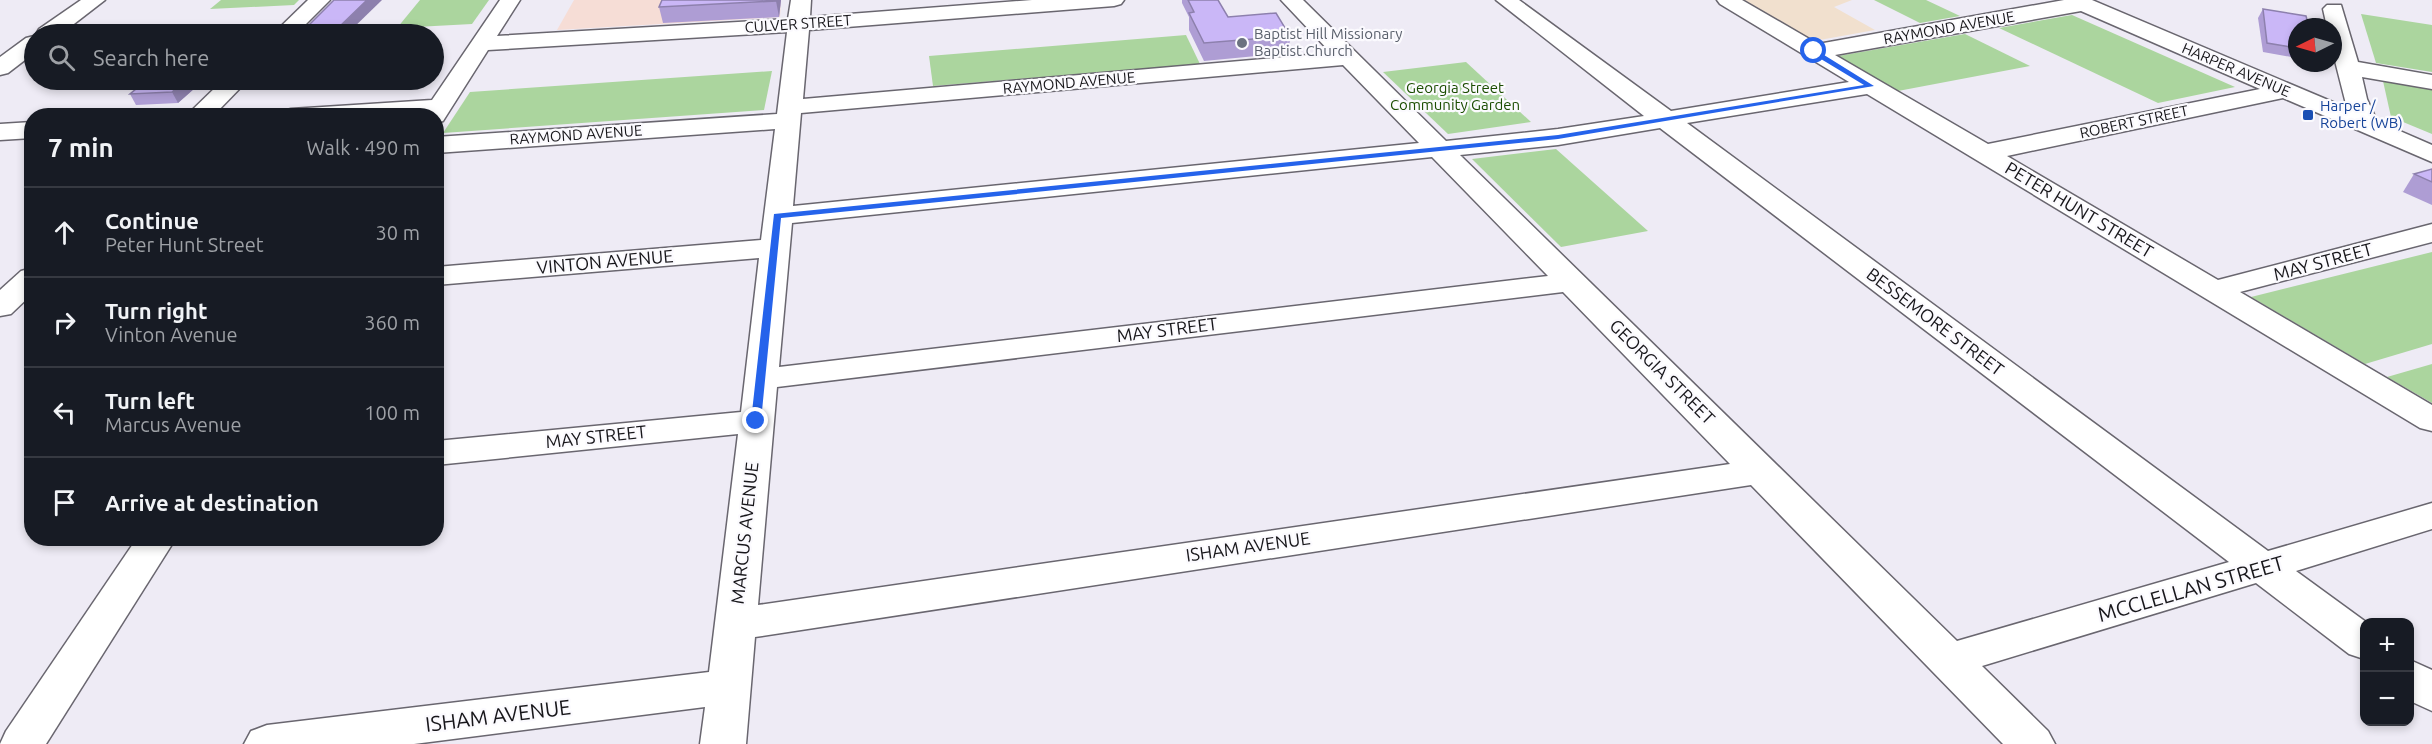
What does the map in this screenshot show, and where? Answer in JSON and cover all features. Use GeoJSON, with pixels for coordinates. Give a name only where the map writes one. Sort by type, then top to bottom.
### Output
{"type":"FeatureCollection","features":[{"type":"Feature","properties":{"kind":"street"},"geometry":{"type":"LineString","coordinates":[[61,24],[95,0]]}},
{"type":"Feature","properties":{"kind":"street"},"geometry":{"type":"LineString","coordinates":[[295,24],[320,0]]}},
{"type":"Feature","properties":{"kind":"street"},"geometry":{"type":"LineString","coordinates":[[439,108],[510,0]]}},
{"type":"Feature","properties":{"kind":"street","name":"CULVER STREET"},"geometry":{"type":"LineString","coordinates":[[481,44],[800,12],[1114,0]]}},
{"type":"Feature","properties":{"kind":"street","name":"GEORGIA STREET"},"geometry":{"type":"LineString","coordinates":[[1291,0],[2032,744]]}},
{"type":"Feature","properties":{"kind":"street","name":"BESSEMORE STREET"},"geometry":{"type":"LineString","coordinates":[[1506,0],[2360,640]]}},
{"type":"Feature","properties":{"kind":"street","name":"PETER HUNT STREET"},"geometry":{"type":"LineString","coordinates":[[1727,0],[2432,420]]}},
{"type":"Feature","properties":{"kind":"street","name":"RAYMOND AVENUE"},"geometry":{"type":"LineString","coordinates":[[1814,51],[2079,2]]}},
{"type":"Feature","properties":{"kind":"street","name":"HARPER AVENUE"},"geometry":{"type":"LineString","coordinates":[[2079,2],[2432,154]]}},
{"type":"Feature","properties":{"kind":"street"},"geometry":{"type":"LineString","coordinates":[[2334,9],[2350,68],[2355,99],[2367,126]]}},
{"type":"Feature","properties":{"kind":"street","name":"MARCUS AVENUE"},"geometry":{"type":"LineString","coordinates":[[723,744],[800,12]]}},
{"type":"Feature","properties":{"kind":"street"},"geometry":{"type":"LineString","coordinates":[[0,68],[24,50]]}},
{"type":"Feature","properties":{"kind":"street","name":"RAYMOND AVENUE"},"geometry":{"type":"LineString","coordinates":[[444,144],[789,114],[1349,58]]}},
{"type":"Feature","properties":{"kind":"street"},"geometry":{"type":"LineString","coordinates":[[2350,68],[2432,82]]}},
{"type":"Feature","properties":{"kind":"street"},"geometry":{"type":"LineString","coordinates":[[777,216],[1558,137],[1871,86]]}},
{"type":"Feature","properties":{"kind":"street"},"geometry":{"type":"LineString","coordinates":[[206,108],[225,90]]}},
{"type":"Feature","properties":{"kind":"street","name":"ROBERT STREET"},"geometry":{"type":"LineString","coordinates":[[1984,153],[2284,91]]}},
{"type":"Feature","properties":{"kind":"street"},"geometry":{"type":"LineString","coordinates":[[0,132],[24,130]]}},
{"type":"Feature","properties":{"kind":"street","name":"MAY STREET"},"geometry":{"type":"LineString","coordinates":[[2214,290],[2432,233]]}},
{"type":"Feature","properties":{"kind":"street","name":"VINTON AVENUE"},"geometry":{"type":"LineString","coordinates":[[444,275],[774,248]]}},
{"type":"Feature","properties":{"kind":"street","name":"MAY STREET"},"geometry":{"type":"LineString","coordinates":[[762,379],[1572,282]]}},
{"type":"Feature","properties":{"kind":"street"},"geometry":{"type":"LineString","coordinates":[[0,307],[24,284]]}},
{"type":"Feature","properties":{"kind":"street","name":"MAY STREET"},"geometry":{"type":"LineString","coordinates":[[444,452],[756,421]]}},
{"type":"Feature","properties":{"kind":"street","name":"ISHAM AVENUE"},"geometry":{"type":"LineString","coordinates":[[735,624],[1761,471]]}},
{"type":"Feature","properties":{"kind":"street","name":"MCCLELLAN STREET"},"geometry":{"type":"LineString","coordinates":[[1949,660],[2264,568],[2432,516]]}},
{"type":"Feature","properties":{"kind":"street"},"geometry":{"type":"LineString","coordinates":[[22,744],[152,546]]}},
{"type":"Feature","properties":{"kind":"street"},"geometry":{"type":"LineString","coordinates":[[2414,681],[2432,694]]}},
{"type":"Feature","properties":{"kind":"street","name":"ISHAM AVENUE"},"geometry":{"type":"LineString","coordinates":[[267,744],[729,687]]}},
{"type":"Feature","properties":{"kind":"shaded area"},"geometry":{"type":"Polygon","coordinates":[[[574,0],[781,0],[780,17],[557,30],[574,0]]]}},
{"type":"Feature","properties":{"kind":"shaded area"},"geometry":{"type":"Polygon","coordinates":[[[1744,0],[1852,0],[1834,7],[1875,30],[1814,41],[1744,0]]]}},
{"type":"Feature","properties":{"kind":"green space"},"geometry":{"type":"Polygon","coordinates":[[[221,0],[299,0],[294,5],[210,9],[221,0]]]}},
{"type":"Feature","properties":{"kind":"green space"},"geometry":{"type":"Polygon","coordinates":[[[420,0],[489,0],[472,24],[400,24],[420,0]]]}},
{"type":"Feature","properties":{"kind":"green space"},"geometry":{"type":"Polygon","coordinates":[[[1874,0],[1926,0],[1960,16],[1920,23],[1874,0]]]}},
{"type":"Feature","properties":{"kind":"green space"},"geometry":{"type":"Polygon","coordinates":[[[2361,14],[2432,25],[2432,72],[2376,63],[2361,14]]]}},
{"type":"Feature","properties":{"kind":"green space"},"geometry":{"type":"Polygon","coordinates":[[[2072,15],[2235,87],[2158,103],[1999,28],[2072,15]]]}},
{"type":"Feature","properties":{"kind":"green space"},"geometry":{"type":"Polygon","coordinates":[[[1965,34],[2030,66],[1898,91],[1838,56],[1965,34]]]}},
{"type":"Feature","properties":{"kind":"green space"},"geometry":{"type":"Polygon","coordinates":[[[1186,35],[1200,64],[933,86],[929,56],[1186,35]]]}},
{"type":"Feature","properties":{"kind":"green space","name":"Georgia Street Community Garden"},"geometry":{"type":"Polygon","coordinates":[[[1466,62],[1531,122],[1448,134],[1383,72],[1466,62]]]}},
{"type":"Feature","properties":{"kind":"green space"},"geometry":{"type":"Polygon","coordinates":[[[772,71],[764,110],[444,133],[470,92],[772,71]]]}},
{"type":"Feature","properties":{"kind":"green space"},"geometry":{"type":"Polygon","coordinates":[[[2383,81],[2432,89],[2432,134],[2391,117],[2383,81]]]}},
{"type":"Feature","properties":{"kind":"green space","name":"Georgia Street Community Garden"},"geometry":{"type":"Polygon","coordinates":[[[1556,149],[1648,231],[1561,247],[1472,159],[1556,149]]]}},
{"type":"Feature","properties":{"kind":"green space"},"geometry":{"type":"Polygon","coordinates":[[[2432,252],[2432,344],[2365,364],[2251,297],[2432,252]]]}},
{"type":"Feature","properties":{"kind":"green space"},"geometry":{"type":"Polygon","coordinates":[[[2432,364],[2432,403],[2387,377],[2432,364]]]}},
{"type":"Feature","properties":{"kind":"building"},"geometry":{"type":"Polygon","coordinates":[[[334,0],[367,0],[342,24],[310,24],[334,0]]]}},
{"type":"Feature","properties":{"kind":"building"},"geometry":{"type":"Polygon","coordinates":[[[662,0],[776,0],[776,1],[659,7],[662,0]]]}},
{"type":"Feature","properties":{"kind":"building"},"geometry":{"type":"Polygon","coordinates":[[[1188,0],[1218,0],[1228,17],[1276,13],[1290,36],[1204,43],[1189,13],[1194,12],[1188,0]]]}},
{"type":"Feature","properties":{"kind":"building"},"geometry":{"type":"Polygon","coordinates":[[[2263,9],[2306,16],[2307,18],[2288,18],[2288,46],[2267,43],[2263,9]]]}},
{"type":"Feature","properties":{"kind":"building"},"geometry":{"type":"Polygon","coordinates":[[[135,90],[174,90],[172,92],[130,94],[135,90]]]}},
{"type":"Feature","properties":{"kind":"building"},"geometry":{"type":"Polygon","coordinates":[[[2432,169],[2432,182],[2414,174],[2432,169]]]}},
{"type":"Feature","properties":{"kind":"place","name":"Baptist Hill Missionary Baptist Church"},"geometry":{"type":"Point","coordinates":[1242,43]}},
{"type":"Feature","properties":{"kind":"place","name":"Harper / Robert (WB)"},"geometry":{"type":"Point","coordinates":[2308,115]}},
{"type":"Feature","properties":{"kind":"route"},"geometry":{"type":"LineString","coordinates":[[756,421],[777,216],[1558,137],[1871,86],[1814,51]]}}]}
